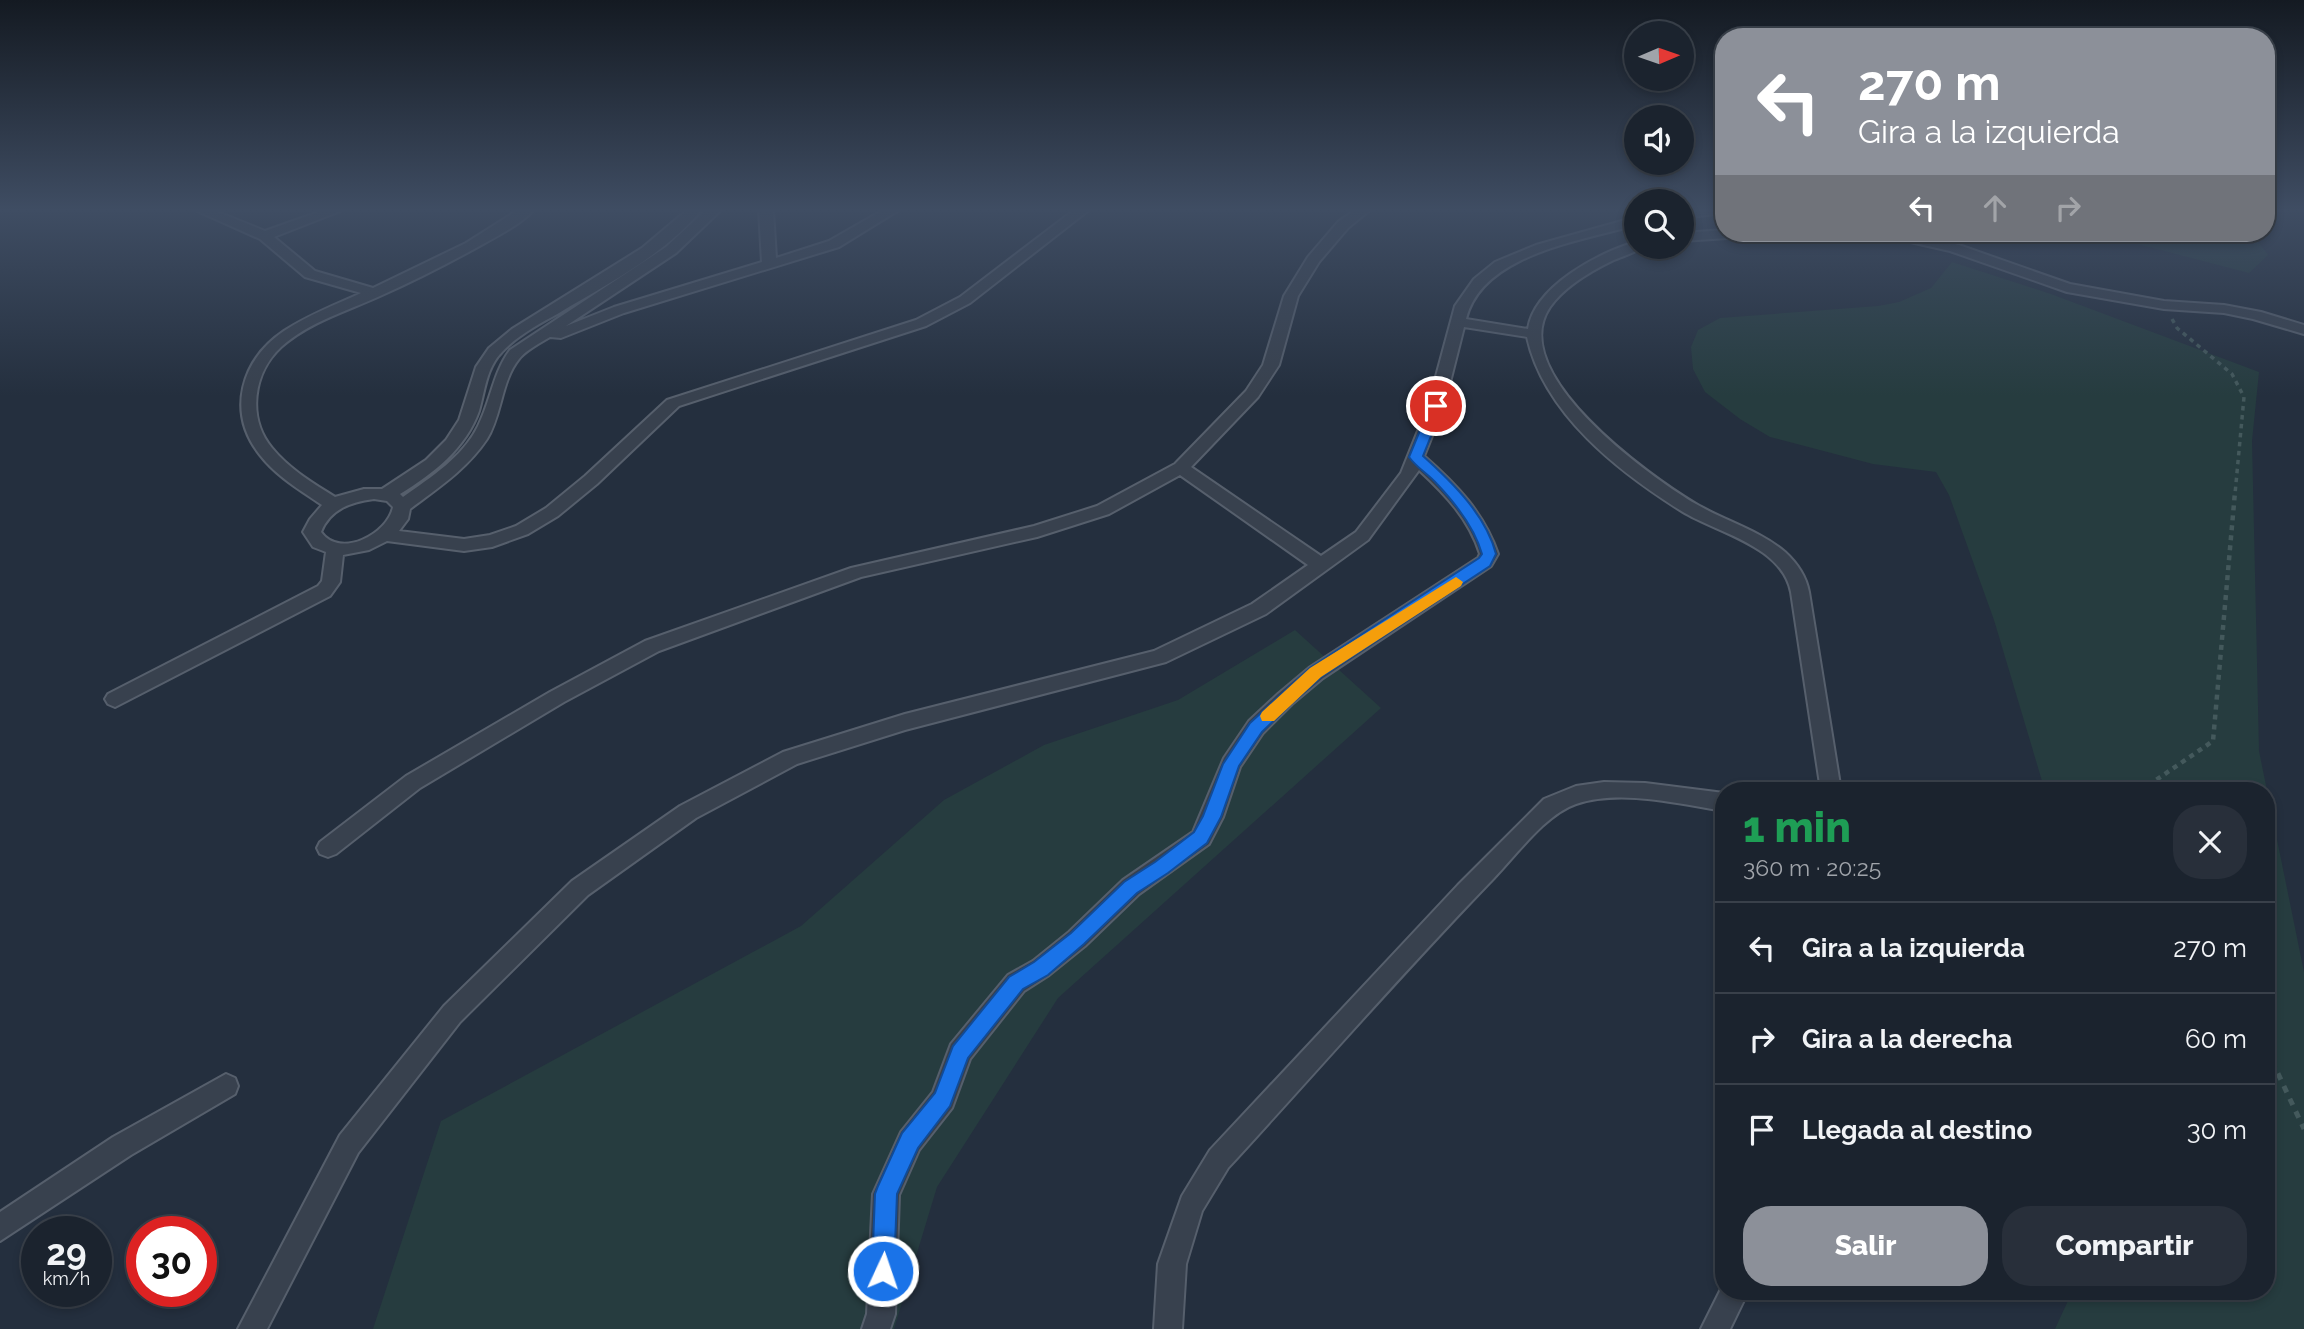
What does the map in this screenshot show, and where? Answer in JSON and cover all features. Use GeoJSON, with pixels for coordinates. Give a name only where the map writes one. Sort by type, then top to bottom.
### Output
{"type":"FeatureCollection","features":[{"type":"Feature","properties":{"kind":"street"},"geometry":{"type":"LineString","coordinates":[[307,272],[375,293]]}},
{"type":"Feature","properties":{"kind":"street"},"geometry":{"type":"LineString","coordinates":[[334,505],[265,451],[253,427],[246,397],[261,361],[282,339],[302,326],[415,272]]}},
{"type":"Feature","properties":{"kind":"street"},"geometry":{"type":"LineString","coordinates":[[615,272],[523,328],[498,348],[479,375],[466,420],[453,441],[428,468],[386,494],[360,495],[334,505],[322,513],[312,532],[315,540],[323,546],[335,549],[361,546],[386,535],[399,520],[402,506],[443,476],[476,442],[487,425],[501,373],[515,354],[526,344],[637,272]]}},
{"type":"Feature","properties":{"kind":"street"},"geometry":{"type":"LineString","coordinates":[[498,348],[526,344],[619,310],[743,272]]}},
{"type":"Feature","properties":{"kind":"street"},"geometry":{"type":"LineString","coordinates":[[386,535],[464,545],[492,541],[522,530],[552,512],[592,480],[673,403],[921,323],[965,300],[1001,272]]}},
{"type":"Feature","properties":{"kind":"street"},"geometry":{"type":"LineString","coordinates":[[328,848],[413,782],[557,697],[652,646],[857,572],[1037,531],[1103,510],[1181,468],[1252,394],[1271,365],[1291,296],[1306,272]]}},
{"type":"Feature","properties":{"kind":"street"},"geometry":{"type":"LineString","coordinates":[[252,1329],[349,1144],[452,1014],[580,888],[677,819],[790,758],[905,722],[1159,657],[1259,609],[1362,536],[1409,474],[1436,406],[1462,306],[1479,282],[1491,272]]}},
{"type":"Feature","properties":{"kind":"street"},"geometry":{"type":"LineString","coordinates":[[1581,272],[1559,289],[1541,313],[1533,334],[1549,382],[1570,410],[1610,447],[1690,508],[1768,549],[1785,563],[1799,584],[1830,782]]}},
{"type":"Feature","properties":{"kind":"street"},"geometry":{"type":"LineString","coordinates":[[2022,272],[2067,288],[2164,305],[2235,311],[2304,330]]}},
{"type":"Feature","properties":{"kind":"street"},"geometry":{"type":"LineString","coordinates":[[1457,322],[1533,334]]}},
{"type":"Feature","properties":{"kind":"street"},"geometry":{"type":"LineString","coordinates":[[876,1329],[881,1314],[886,1194],[910,1141],[943,1099],[960,1052],[1016,983],[1041,968],[1077,939],[1131,887],[1162,868],[1200,838],[1212,817],[1231,764],[1256,727],[1285,699],[1315,673],[1485,562],[1489,554],[1476,524],[1442,481],[1415,457]]}},
{"type":"Feature","properties":{"kind":"street"},"geometry":{"type":"LineString","coordinates":[[1181,468],[1322,566]]}},
{"type":"Feature","properties":{"kind":"street"},"geometry":{"type":"LineString","coordinates":[[386,494],[399,501],[402,506]]}},
{"type":"Feature","properties":{"kind":"street"},"geometry":{"type":"LineString","coordinates":[[115,699],[324,591],[331,583],[335,549]]}},
{"type":"Feature","properties":{"kind":"street"},"geometry":{"type":"LineString","coordinates":[[1168,1329],[1172,1264],[1191,1205],[1219,1159],[1550,805],[1576,795],[1604,790],[1645,790],[1715,801]]}},
{"type":"Feature","properties":{"kind":"street"},"geometry":{"type":"LineString","coordinates":[[0,1228],[121,1146],[226,1086]]}},
{"type":"Feature","properties":{"kind":"street"},"geometry":{"type":"LineString","coordinates":[[1714,1329],[1730,1300]]}},
{"type":"Feature","properties":{"kind":"path"},"geometry":{"type":"LineString","coordinates":[[2153,782],[2213,741],[2244,397],[2232,374],[2177,328],[2164,305]]}},
{"type":"Feature","properties":{"kind":"path"},"geometry":{"type":"LineString","coordinates":[[2275,1067],[2304,1129]]}},
{"type":"Feature","properties":{"kind":"green space"},"geometry":{"type":"Polygon","coordinates":[[[1944,272],[1983,272],[2051,294],[2259,372],[2252,441],[2259,751],[2265,782],[2042,782],[1994,620],[1949,495],[1936,472],[1873,464],[1770,437],[1740,419],[1705,392],[1693,369],[1691,347],[1698,330],[1720,318],[1878,306],[1899,302],[1931,288],[1944,272]]]}},
{"type":"Feature","properties":{"kind":"green space"},"geometry":{"type":"Polygon","coordinates":[[[1295,630],[1381,708],[1058,998],[937,1187],[894,1329],[373,1329],[441,1121],[801,926],[944,800],[1044,745],[1178,700],[1295,630]]]}},
{"type":"Feature","properties":{"kind":"green space"},"geometry":{"type":"Polygon","coordinates":[[[2275,830],[2304,972],[2304,1329],[2055,1329],[2068,1300],[2275,1300],[2275,830]]]}},
{"type":"Feature","properties":{"kind":"slow traffic"},"geometry":{"type":"LineString","coordinates":[[1268,716],[1315,673],[1456,582]]}},
{"type":"Feature","properties":{"kind":"route"},"geometry":{"type":"LineString","coordinates":[[883,1271],[886,1194],[910,1141],[943,1099],[960,1052],[1016,983],[1041,968],[1077,939],[1131,887],[1162,868],[1200,838],[1212,817],[1231,764],[1256,727],[1285,699],[1339,656],[1485,562],[1489,554],[1476,524],[1442,481],[1415,457],[1436,406]]}}]}
